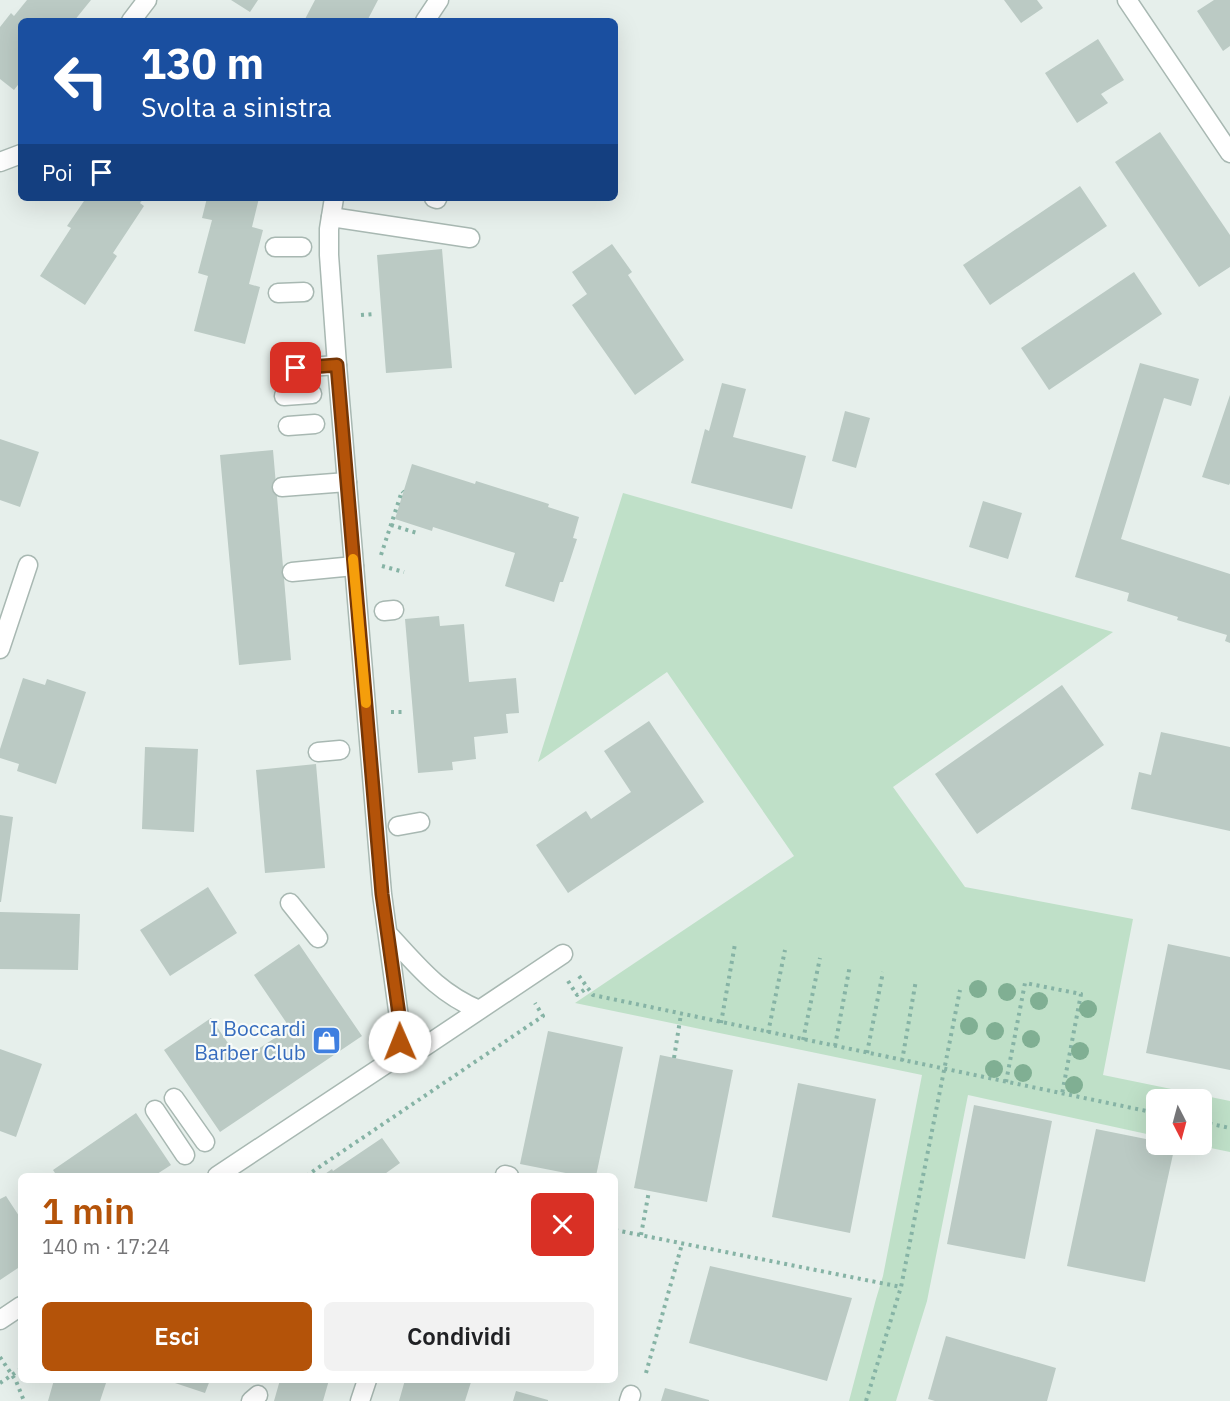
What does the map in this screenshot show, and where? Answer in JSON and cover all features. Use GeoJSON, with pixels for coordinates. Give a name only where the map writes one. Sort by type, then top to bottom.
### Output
{"type":"FeatureCollection","features":[{"type":"Feature","properties":{"kind":"street"},"geometry":{"type":"LineString","coordinates":[[133,18],[147,0]]}},
{"type":"Feature","properties":{"kind":"street"},"geometry":{"type":"LineString","coordinates":[[427,18],[439,0]]}},
{"type":"Feature","properties":{"kind":"street"},"geometry":{"type":"LineString","coordinates":[[1127,0],[1230,153]]}},
{"type":"Feature","properties":{"kind":"street"},"geometry":{"type":"LineString","coordinates":[[0,162],[18,155]]}},
{"type":"Feature","properties":{"kind":"street"},"geometry":{"type":"LineString","coordinates":[[222,1173],[380,1069],[396,1052],[401,1032],[381,883],[328,255],[334,201]]}},
{"type":"Feature","properties":{"kind":"street"},"geometry":{"type":"LineString","coordinates":[[331,217],[470,238]]}},
{"type":"Feature","properties":{"kind":"street"},"geometry":{"type":"LineString","coordinates":[[275,247],[302,248]]}},
{"type":"Feature","properties":{"kind":"street"},"geometry":{"type":"LineString","coordinates":[[278,293],[304,292]]}},
{"type":"Feature","properties":{"kind":"street"},"geometry":{"type":"LineString","coordinates":[[281,369],[337,365]]}},
{"type":"Feature","properties":{"kind":"street"},"geometry":{"type":"LineString","coordinates":[[284,396],[312,394]]}},
{"type":"Feature","properties":{"kind":"street"},"geometry":{"type":"LineString","coordinates":[[288,426],[315,424]]}},
{"type":"Feature","properties":{"kind":"street"},"geometry":{"type":"LineString","coordinates":[[282,487],[347,482]]}},
{"type":"Feature","properties":{"kind":"street"},"geometry":{"type":"LineString","coordinates":[[0,649],[28,565]]}},
{"type":"Feature","properties":{"kind":"street"},"geometry":{"type":"LineString","coordinates":[[292,572],[354,566]]}},
{"type":"Feature","properties":{"kind":"street"},"geometry":{"type":"LineString","coordinates":[[318,752],[340,750]]}},
{"type":"Feature","properties":{"kind":"street"},"geometry":{"type":"LineString","coordinates":[[398,826],[420,822]]}},
{"type":"Feature","properties":{"kind":"street"},"geometry":{"type":"LineString","coordinates":[[290,903],[318,938]]}},
{"type":"Feature","properties":{"kind":"street"},"geometry":{"type":"LineString","coordinates":[[388,934],[448,995],[478,1010]]}},
{"type":"Feature","properties":{"kind":"street"},"geometry":{"type":"LineString","coordinates":[[396,1052],[424,1047],[563,954]]}},
{"type":"Feature","properties":{"kind":"street"},"geometry":{"type":"LineString","coordinates":[[174,1098],[205,1142]]}},
{"type":"Feature","properties":{"kind":"street"},"geometry":{"type":"LineString","coordinates":[[155,1110],[185,1155]]}},
{"type":"Feature","properties":{"kind":"street"},"geometry":{"type":"LineString","coordinates":[[0,1320],[18,1308]]}},
{"type":"Feature","properties":{"kind":"street"},"geometry":{"type":"LineString","coordinates":[[360,1401],[366,1383]]}},
{"type":"Feature","properties":{"kind":"path"},"geometry":{"type":"LineString","coordinates":[[358,315],[374,314]]}},
{"type":"Feature","properties":{"kind":"path"},"geometry":{"type":"LineString","coordinates":[[376,572],[403,492]]}},
{"type":"Feature","properties":{"kind":"path"},"geometry":{"type":"LineString","coordinates":[[391,525],[417,533]]}},
{"type":"Feature","properties":{"kind":"path"},"geometry":{"type":"LineString","coordinates":[[382,566],[404,572]]}},
{"type":"Feature","properties":{"kind":"path"},"geometry":{"type":"LineString","coordinates":[[721,1023],[735,944]]}},
{"type":"Feature","properties":{"kind":"path"},"geometry":{"type":"LineString","coordinates":[[768,1033],[785,950]]}},
{"type":"Feature","properties":{"kind":"path"},"geometry":{"type":"LineString","coordinates":[[563,954],[593,995],[1146,1111]]}},
{"type":"Feature","properties":{"kind":"path"},"geometry":{"type":"LineString","coordinates":[[803,1040],[820,958]]}},
{"type":"Feature","properties":{"kind":"path"},"geometry":{"type":"LineString","coordinates":[[835,1046],[850,966]]}},
{"type":"Feature","properties":{"kind":"path"},"geometry":{"type":"LineString","coordinates":[[867,1053],[883,972]]}},
{"type":"Feature","properties":{"kind":"path"},"geometry":{"type":"LineString","coordinates":[[565,977],[577,995],[588,987]]}},
{"type":"Feature","properties":{"kind":"path"},"geometry":{"type":"LineString","coordinates":[[902,1061],[916,981]]}},
{"type":"Feature","properties":{"kind":"path"},"geometry":{"type":"LineString","coordinates":[[1006,1082],[1025,983],[1081,994],[1062,1094]]}},
{"type":"Feature","properties":{"kind":"path"},"geometry":{"type":"LineString","coordinates":[[866,1401],[901,1287],[960,990]]}},
{"type":"Feature","properties":{"kind":"path"},"geometry":{"type":"LineString","coordinates":[[310,1173],[543,1016],[532,999]]}},
{"type":"Feature","properties":{"kind":"path"},"geometry":{"type":"LineString","coordinates":[[674,1058],[681,1014]]}},
{"type":"Feature","properties":{"kind":"path"},"geometry":{"type":"LineString","coordinates":[[1212,1124],[1230,1128]]}},
{"type":"Feature","properties":{"kind":"path"},"geometry":{"type":"LineString","coordinates":[[641,1235],[649,1191]]}},
{"type":"Feature","properties":{"kind":"path"},"geometry":{"type":"LineString","coordinates":[[618,1231],[901,1287]]}},
{"type":"Feature","properties":{"kind":"path"},"geometry":{"type":"LineString","coordinates":[[630,1398],[639,1397],[682,1244]]}},
{"type":"Feature","properties":{"kind":"path"},"geometry":{"type":"LineString","coordinates":[[0,1357],[16,1381],[24,1401]]}},
{"type":"Feature","properties":{"kind":"path"},"geometry":{"type":"LineString","coordinates":[[0,1383],[18,1371]]}},
{"type":"Feature","properties":{"kind":"green space"},"geometry":{"type":"Polygon","coordinates":[[[623,493],[1113,632],[893,787],[965,887],[1133,919],[1103,1075],[1171,1089],[1146,1089],[1146,1134],[968,1095],[927,1301],[896,1401],[849,1401],[883,1276],[922,1075],[575,1003],[794,856],[667,672],[538,762],[623,493]]]}},
{"type":"Feature","properties":{"kind":"green space"},"geometry":{"type":"Polygon","coordinates":[[[1212,1097],[1230,1101],[1230,1152],[1212,1148],[1212,1097]]]}},
{"type":"Feature","properties":{"kind":"building"},"geometry":{"type":"Polygon","coordinates":[[[27,0],[91,0],[76,18],[18,18],[18,85],[14,90],[0,79],[0,27],[11,13],[14,16],[27,0]]]}},
{"type":"Feature","properties":{"kind":"building"},"geometry":{"type":"Polygon","coordinates":[[[231,0],[258,0],[250,12],[231,0]]]}},
{"type":"Feature","properties":{"kind":"building"},"geometry":{"type":"Polygon","coordinates":[[[315,0],[378,0],[369,18],[306,18],[315,0]]]}},
{"type":"Feature","properties":{"kind":"building"},"geometry":{"type":"Polygon","coordinates":[[[1004,0],[1037,0],[1043,8],[1021,23],[1004,0]]]}},
{"type":"Feature","properties":{"kind":"building"},"geometry":{"type":"Polygon","coordinates":[[[1214,0],[1230,0],[1230,46],[1223,51],[1197,11],[1214,0]]]}},
{"type":"Feature","properties":{"kind":"building"},"geometry":{"type":"Polygon","coordinates":[[[1098,39],[1124,80],[1101,94],[1108,103],[1077,123],[1045,73],[1098,39]]]}},
{"type":"Feature","properties":{"kind":"building"},"geometry":{"type":"Polygon","coordinates":[[[1160,132],[1230,235],[1230,267],[1199,287],[1115,162],[1160,132]]]}},
{"type":"Feature","properties":{"kind":"building"},"geometry":{"type":"Polygon","coordinates":[[[1080,186],[1107,226],[990,305],[963,265],[1080,186]]]}},
{"type":"Feature","properties":{"kind":"building"},"geometry":{"type":"Polygon","coordinates":[[[84,201],[142,201],[140,203],[144,206],[113,253],[117,256],[85,305],[40,276],[71,228],[67,226],[84,201]]]}},
{"type":"Feature","properties":{"kind":"building"},"geometry":{"type":"Polygon","coordinates":[[[206,201],[258,201],[252,227],[263,230],[249,284],[260,287],[245,344],[194,331],[208,276],[198,273],[212,220],[202,218],[206,201]]]}},
{"type":"Feature","properties":{"kind":"building"},"geometry":{"type":"Polygon","coordinates":[[[612,244],[632,272],[628,275],[684,360],[635,395],[572,305],[587,294],[572,272],[612,244]]]}},
{"type":"Feature","properties":{"kind":"building"},"geometry":{"type":"Polygon","coordinates":[[[442,249],[452,368],[386,373],[377,255],[442,249]]]}},
{"type":"Feature","properties":{"kind":"building"},"geometry":{"type":"Polygon","coordinates":[[[1134,272],[1162,314],[1049,390],[1021,348],[1134,272]]]}},
{"type":"Feature","properties":{"kind":"building"},"geometry":{"type":"Polygon","coordinates":[[[1140,363],[1199,379],[1191,406],[1164,398],[1121,539],[1230,574],[1230,643],[1225,641],[1227,635],[1177,620],[1178,617],[1127,601],[1129,593],[1075,577],[1140,363]]]}},
{"type":"Feature","properties":{"kind":"building"},"geometry":{"type":"Polygon","coordinates":[[[722,383],[746,389],[733,437],[806,456],[792,509],[691,483],[705,429],[709,431],[722,383]]]}},
{"type":"Feature","properties":{"kind":"building"},"geometry":{"type":"Polygon","coordinates":[[[1230,395],[1230,483],[1229,485],[1202,477],[1230,395]]]}},
{"type":"Feature","properties":{"kind":"building"},"geometry":{"type":"Polygon","coordinates":[[[845,411],[870,418],[856,468],[832,461],[845,411]]]}},
{"type":"Feature","properties":{"kind":"building"},"geometry":{"type":"Polygon","coordinates":[[[0,439],[39,452],[20,507],[0,500],[0,439]]]}},
{"type":"Feature","properties":{"kind":"building"},"geometry":{"type":"Polygon","coordinates":[[[273,450],[291,660],[239,665],[220,455],[273,450]]]}},
{"type":"Feature","properties":{"kind":"building"},"geometry":{"type":"Polygon","coordinates":[[[412,464],[549,504],[548,507],[579,517],[573,538],[577,539],[554,602],[505,586],[515,553],[433,527],[432,531],[395,519],[412,464]]]}},
{"type":"Feature","properties":{"kind":"building"},"geometry":{"type":"Polygon","coordinates":[[[983,501],[1022,513],[1008,559],[969,547],[983,501]]]}},
{"type":"Feature","properties":{"kind":"building"},"geometry":{"type":"Polygon","coordinates":[[[439,616],[440,626],[464,624],[469,682],[516,678],[519,713],[506,714],[508,733],[474,737],[476,759],[452,762],[453,770],[418,773],[405,619],[439,616]]]}},
{"type":"Feature","properties":{"kind":"building"},"geometry":{"type":"Polygon","coordinates":[[[23,678],[45,685],[47,679],[86,692],[56,784],[17,771],[19,764],[0,758],[0,749],[23,678]]]}},
{"type":"Feature","properties":{"kind":"building"},"geometry":{"type":"Polygon","coordinates":[[[1062,685],[1104,745],[977,834],[935,774],[1062,685]]]}},
{"type":"Feature","properties":{"kind":"building"},"geometry":{"type":"Polygon","coordinates":[[[649,721],[704,802],[568,893],[536,845],[586,811],[591,819],[631,792],[604,751],[649,721]]]}},
{"type":"Feature","properties":{"kind":"building"},"geometry":{"type":"Polygon","coordinates":[[[1161,732],[1230,747],[1230,831],[1131,809],[1139,772],[1151,775],[1161,732]]]}},
{"type":"Feature","properties":{"kind":"building"},"geometry":{"type":"Polygon","coordinates":[[[145,747],[198,749],[194,832],[142,829],[145,747]]]}},
{"type":"Feature","properties":{"kind":"building"},"geometry":{"type":"Polygon","coordinates":[[[316,764],[325,868],[265,873],[256,770],[316,764]]]}},
{"type":"Feature","properties":{"kind":"building"},"geometry":{"type":"Polygon","coordinates":[[[0,815],[13,817],[1,902],[0,902],[0,815]]]}},
{"type":"Feature","properties":{"kind":"building"},"geometry":{"type":"Polygon","coordinates":[[[208,887],[237,933],[170,976],[140,930],[208,887]]]}},
{"type":"Feature","properties":{"kind":"building"},"geometry":{"type":"Polygon","coordinates":[[[0,912],[80,914],[78,970],[0,969],[0,912]]]}},
{"type":"Feature","properties":{"kind":"building"},"geometry":{"type":"Polygon","coordinates":[[[299,944],[362,1036],[220,1132],[164,1050],[211,1018],[240,1061],[290,1028],[254,975],[299,944]]]}},
{"type":"Feature","properties":{"kind":"building"},"geometry":{"type":"Polygon","coordinates":[[[1168,944],[1230,957],[1230,1070],[1146,1053],[1168,944]]]}},
{"type":"Feature","properties":{"kind":"building"},"geometry":{"type":"Polygon","coordinates":[[[548,1031],[623,1047],[597,1173],[566,1173],[520,1164],[548,1031]]]}},
{"type":"Feature","properties":{"kind":"building"},"geometry":{"type":"Polygon","coordinates":[[[0,1049],[42,1064],[16,1137],[0,1131],[0,1049]]]}},
{"type":"Feature","properties":{"kind":"building"},"geometry":{"type":"Polygon","coordinates":[[[660,1055],[733,1070],[707,1202],[634,1188],[660,1055]]]}},
{"type":"Feature","properties":{"kind":"building"},"geometry":{"type":"Polygon","coordinates":[[[798,1083],[876,1099],[850,1233],[772,1217],[798,1083]]]}},
{"type":"Feature","properties":{"kind":"building"},"geometry":{"type":"Polygon","coordinates":[[[974,1105],[1052,1121],[1025,1259],[947,1244],[974,1105]]]}},
{"type":"Feature","properties":{"kind":"building"},"geometry":{"type":"Polygon","coordinates":[[[136,1113],[171,1165],[159,1173],[55,1173],[53,1170],[136,1113]]]}},
{"type":"Feature","properties":{"kind":"building"},"geometry":{"type":"Polygon","coordinates":[[[1096,1129],[1146,1139],[1146,1155],[1173,1155],[1145,1282],[1067,1266],[1096,1129]]]}},
{"type":"Feature","properties":{"kind":"building"},"geometry":{"type":"Polygon","coordinates":[[[382,1138],[400,1163],[386,1173],[326,1173],[332,1169],[333,1171],[382,1138]]]}},
{"type":"Feature","properties":{"kind":"building"},"geometry":{"type":"Polygon","coordinates":[[[6,1196],[18,1214],[18,1268],[0,1280],[0,1199],[6,1196]]]}},
{"type":"Feature","properties":{"kind":"building"},"geometry":{"type":"Polygon","coordinates":[[[710,1266],[852,1298],[827,1381],[689,1343],[710,1266]]]}},
{"type":"Feature","properties":{"kind":"building"},"geometry":{"type":"Polygon","coordinates":[[[946,1336],[1056,1368],[1047,1401],[935,1401],[928,1399],[946,1336]]]}},
{"type":"Feature","properties":{"kind":"building"},"geometry":{"type":"Polygon","coordinates":[[[53,1383],[106,1383],[100,1401],[48,1401],[53,1383]]]}},
{"type":"Feature","properties":{"kind":"building"},"geometry":{"type":"Polygon","coordinates":[[[175,1383],[209,1383],[205,1393],[175,1383]]]}},
{"type":"Feature","properties":{"kind":"building"},"geometry":{"type":"Polygon","coordinates":[[[279,1383],[328,1383],[323,1401],[274,1401],[279,1383]]]}},
{"type":"Feature","properties":{"kind":"building"},"geometry":{"type":"Polygon","coordinates":[[[404,1383],[471,1383],[465,1401],[399,1401],[404,1383]]]}},
{"type":"Feature","properties":{"kind":"building"},"geometry":{"type":"Polygon","coordinates":[[[665,1388],[709,1400],[709,1401],[661,1401],[665,1388]]]}},
{"type":"Feature","properties":{"kind":"building"},"geometry":{"type":"Polygon","coordinates":[[[516,1391],[548,1400],[548,1401],[513,1401],[516,1391]]]}},
{"type":"Feature","properties":{"kind":"slow traffic"},"geometry":{"type":"LineString","coordinates":[[353,559],[366,703]]}},
{"type":"Feature","properties":{"kind":"place","name":"I Boccardi Barber Club"},"geometry":{"type":"Point","coordinates":[327,1040]}},
{"type":"Feature","properties":{"kind":"route"},"geometry":{"type":"LineString","coordinates":[[296,368],[337,365],[382,894],[400,1022],[400,1042]]}}]}
